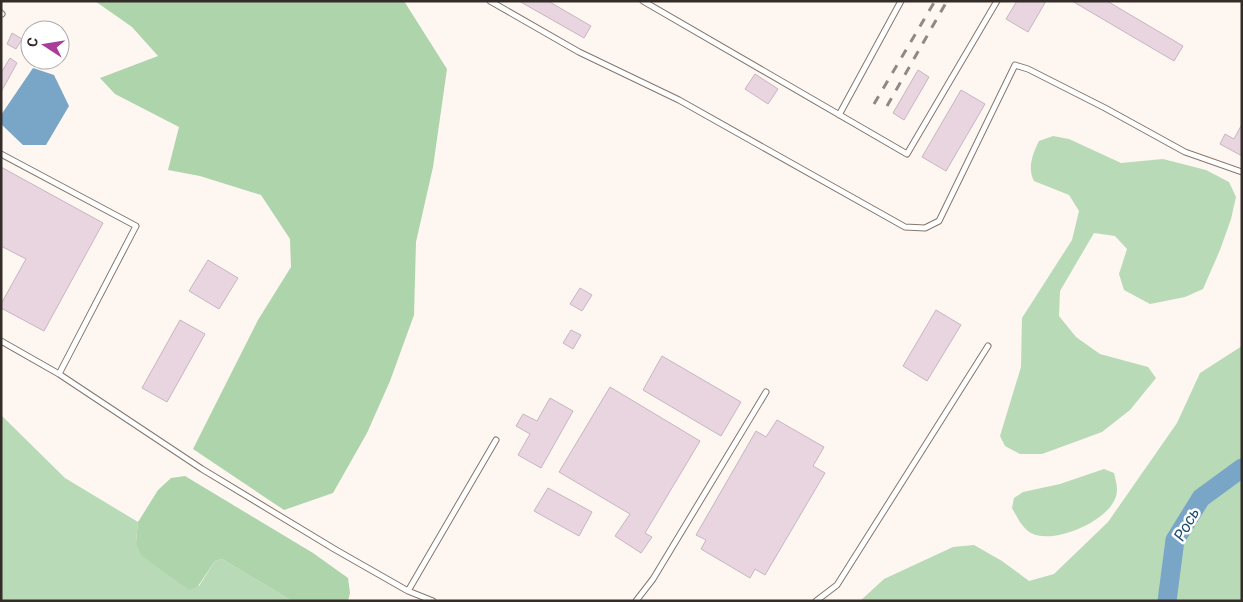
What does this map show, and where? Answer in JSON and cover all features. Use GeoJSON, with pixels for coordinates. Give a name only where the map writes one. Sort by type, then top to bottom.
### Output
{"type":"FeatureCollection","features":[{"type":"Feature","properties":{"kind":"lane"},"geometry":{"type":"LineString","coordinates":[[490,1],[579,52],[679,100],[905,227],[925,228],[939,221],[1015,64],[1105,108],[1185,152],[1242,172]]}},
{"type":"Feature","properties":{"kind":"lane"},"geometry":{"type":"LineString","coordinates":[[643,1],[908,154],[997,1]]}},
{"type":"Feature","properties":{"kind":"lane"},"geometry":{"type":"LineString","coordinates":[[839,115],[901,1]]}},
{"type":"Feature","properties":{"kind":"lane"},"geometry":{"type":"LineString","coordinates":[[1,154],[136,226],[59,374]]}},
{"type":"Feature","properties":{"kind":"lane"},"geometry":{"type":"LineString","coordinates":[[1,341],[59,374],[202,469],[336,550],[408,591],[433,601]]}},
{"type":"Feature","properties":{"kind":"lane"},"geometry":{"type":"LineString","coordinates":[[816,601],[837,585],[988,346]]}},
{"type":"Feature","properties":{"kind":"lane"},"geometry":{"type":"LineString","coordinates":[[636,601],[653,579],[766,392]]}},
{"type":"Feature","properties":{"kind":"lane"},"geometry":{"type":"LineString","coordinates":[[408,591],[496,440]]}},
{"type":"Feature","properties":{"kind":"green space"},"geometry":{"type":"Polygon","coordinates":[[[95,1],[404,1],[447,69],[433,167],[416,242],[414,315],[390,381],[367,433],[333,493],[284,510],[193,449],[258,320],[291,267],[290,239],[261,195],[200,176],[168,170],[179,127],[115,94],[100,78],[158,56],[132,27],[95,1]]]}},
{"type":"Feature","properties":{"kind":"green space"},"geometry":{"type":"Polygon","coordinates":[[[1053,136],[1069,139],[1121,163],[1163,159],[1206,170],[1229,182],[1236,197],[1231,219],[1220,250],[1203,289],[1185,297],[1150,304],[1124,290],[1119,274],[1127,249],[1115,236],[1094,233],[1060,291],[1059,316],[1076,337],[1100,354],[1148,367],[1156,378],[1130,410],[1102,432],[1042,454],[1020,454],[1005,446],[1000,436],[1021,367],[1022,318],[1072,240],[1079,211],[1069,195],[1034,181],[1032,176],[1032,161],[1039,141],[1053,136]]]}},
{"type":"Feature","properties":{"kind":"green space"},"geometry":{"type":"Polygon","coordinates":[[[1242,346],[1242,601],[860,601],[884,579],[953,547],[974,545],[1002,561],[1029,581],[1054,574],[1108,522],[1177,423],[1200,373],[1242,346]]]}},
{"type":"Feature","properties":{"kind":"green space"},"geometry":{"type":"Polygon","coordinates":[[[1,415],[65,478],[138,522],[136,542],[199,586],[215,561],[222,559],[292,601],[1,601],[1,415]]]}},
{"type":"Feature","properties":{"kind":"green space"},"geometry":{"type":"Polygon","coordinates":[[[1104,469],[1114,473],[1117,489],[1115,499],[1110,508],[1101,516],[1078,529],[1052,536],[1041,536],[1031,533],[1022,525],[1012,508],[1014,498],[1023,492],[1060,484],[1104,469]]]}},
{"type":"Feature","properties":{"kind":"green space"},"geometry":{"type":"Polygon","coordinates":[[[185,476],[313,553],[348,578],[350,593],[348,601],[292,601],[222,559],[215,561],[198,586],[189,590],[141,555],[136,542],[138,522],[158,490],[171,478],[185,476]]]}},
{"type":"Feature","properties":{"kind":"water"},"geometry":{"type":"Polygon","coordinates":[[[32,70],[39,70],[54,75],[69,106],[46,145],[23,145],[1,124],[1,115],[32,70]]]}},
{"type":"Feature","properties":{"kind":"building"},"geometry":{"type":"Polygon","coordinates":[[[519,1],[548,1],[591,26],[584,38],[519,1]]]}},
{"type":"Feature","properties":{"kind":"building"},"geometry":{"type":"Polygon","coordinates":[[[1017,1],[1046,1],[1028,32],[1006,19],[1017,1]]]}},
{"type":"Feature","properties":{"kind":"building"},"geometry":{"type":"Polygon","coordinates":[[[1072,1],[1107,1],[1183,46],[1174,61],[1072,1]]]}},
{"type":"Feature","properties":{"kind":"building"},"geometry":{"type":"Polygon","coordinates":[[[12,33],[20,38],[20,42],[16,49],[7,44],[12,33]]]}},
{"type":"Feature","properties":{"kind":"building"},"geometry":{"type":"Polygon","coordinates":[[[10,58],[17,63],[1,92],[1,73],[10,58]]]}},
{"type":"Feature","properties":{"kind":"building"},"geometry":{"type":"Polygon","coordinates":[[[918,70],[929,77],[904,120],[893,113],[918,70]]]}},
{"type":"Feature","properties":{"kind":"building"},"geometry":{"type":"Polygon","coordinates":[[[755,74],[778,89],[768,104],[745,89],[755,74]]]}},
{"type":"Feature","properties":{"kind":"building"},"geometry":{"type":"Polygon","coordinates":[[[961,90],[985,104],[946,171],[922,157],[961,90]]]}},
{"type":"Feature","properties":{"kind":"building"},"geometry":{"type":"Polygon","coordinates":[[[1242,124],[1242,156],[1220,144],[1225,134],[1234,139],[1242,124]]]}},
{"type":"Feature","properties":{"kind":"building"},"geometry":{"type":"Polygon","coordinates":[[[1,167],[103,223],[44,331],[1,308],[1,304],[26,259],[1,246],[1,167]]]}},
{"type":"Feature","properties":{"kind":"building"},"geometry":{"type":"Polygon","coordinates":[[[208,260],[238,278],[219,309],[189,291],[208,260]]]}},
{"type":"Feature","properties":{"kind":"building"},"geometry":{"type":"Polygon","coordinates":[[[580,288],[592,295],[582,311],[570,304],[580,288]]]}},
{"type":"Feature","properties":{"kind":"building"},"geometry":{"type":"Polygon","coordinates":[[[936,310],[961,325],[927,381],[903,366],[936,310]]]}},
{"type":"Feature","properties":{"kind":"building"},"geometry":{"type":"Polygon","coordinates":[[[180,320],[205,334],[167,402],[142,388],[180,320]]]}},
{"type":"Feature","properties":{"kind":"building"},"geometry":{"type":"Polygon","coordinates":[[[571,330],[581,335],[573,349],[563,343],[571,330]]]}},
{"type":"Feature","properties":{"kind":"building"},"geometry":{"type":"Polygon","coordinates":[[[662,356],[741,402],[721,436],[643,390],[662,356]]]}},
{"type":"Feature","properties":{"kind":"building"},"geometry":{"type":"Polygon","coordinates":[[[610,387],[700,441],[645,533],[652,537],[641,553],[615,536],[630,514],[559,472],[610,387]]]}},
{"type":"Feature","properties":{"kind":"building"},"geometry":{"type":"Polygon","coordinates":[[[550,398],[573,411],[541,468],[518,455],[530,434],[516,426],[523,414],[537,421],[550,398]]]}},
{"type":"Feature","properties":{"kind":"building"},"geometry":{"type":"Polygon","coordinates":[[[777,420],[824,447],[813,466],[825,473],[765,575],[755,569],[750,578],[701,549],[706,540],[696,535],[756,431],[766,437],[777,420]]]}},
{"type":"Feature","properties":{"kind":"building"},"geometry":{"type":"Polygon","coordinates":[[[548,488],[592,512],[579,536],[534,511],[548,488]]]}},
{"type":"Feature","properties":{"kind":"waterway","name":"Рось"},"geometry":{"type":"LineString","coordinates":[[1167,601],[1175,540],[1201,498],[1242,468]]}},
{"type":"Feature","properties":{"kind":"railway"},"geometry":{"type":"LineString","coordinates":[[874,104],[935,1]]}},
{"type":"Feature","properties":{"kind":"railway"},"geometry":{"type":"LineString","coordinates":[[887,106],[947,1]]}}]}
